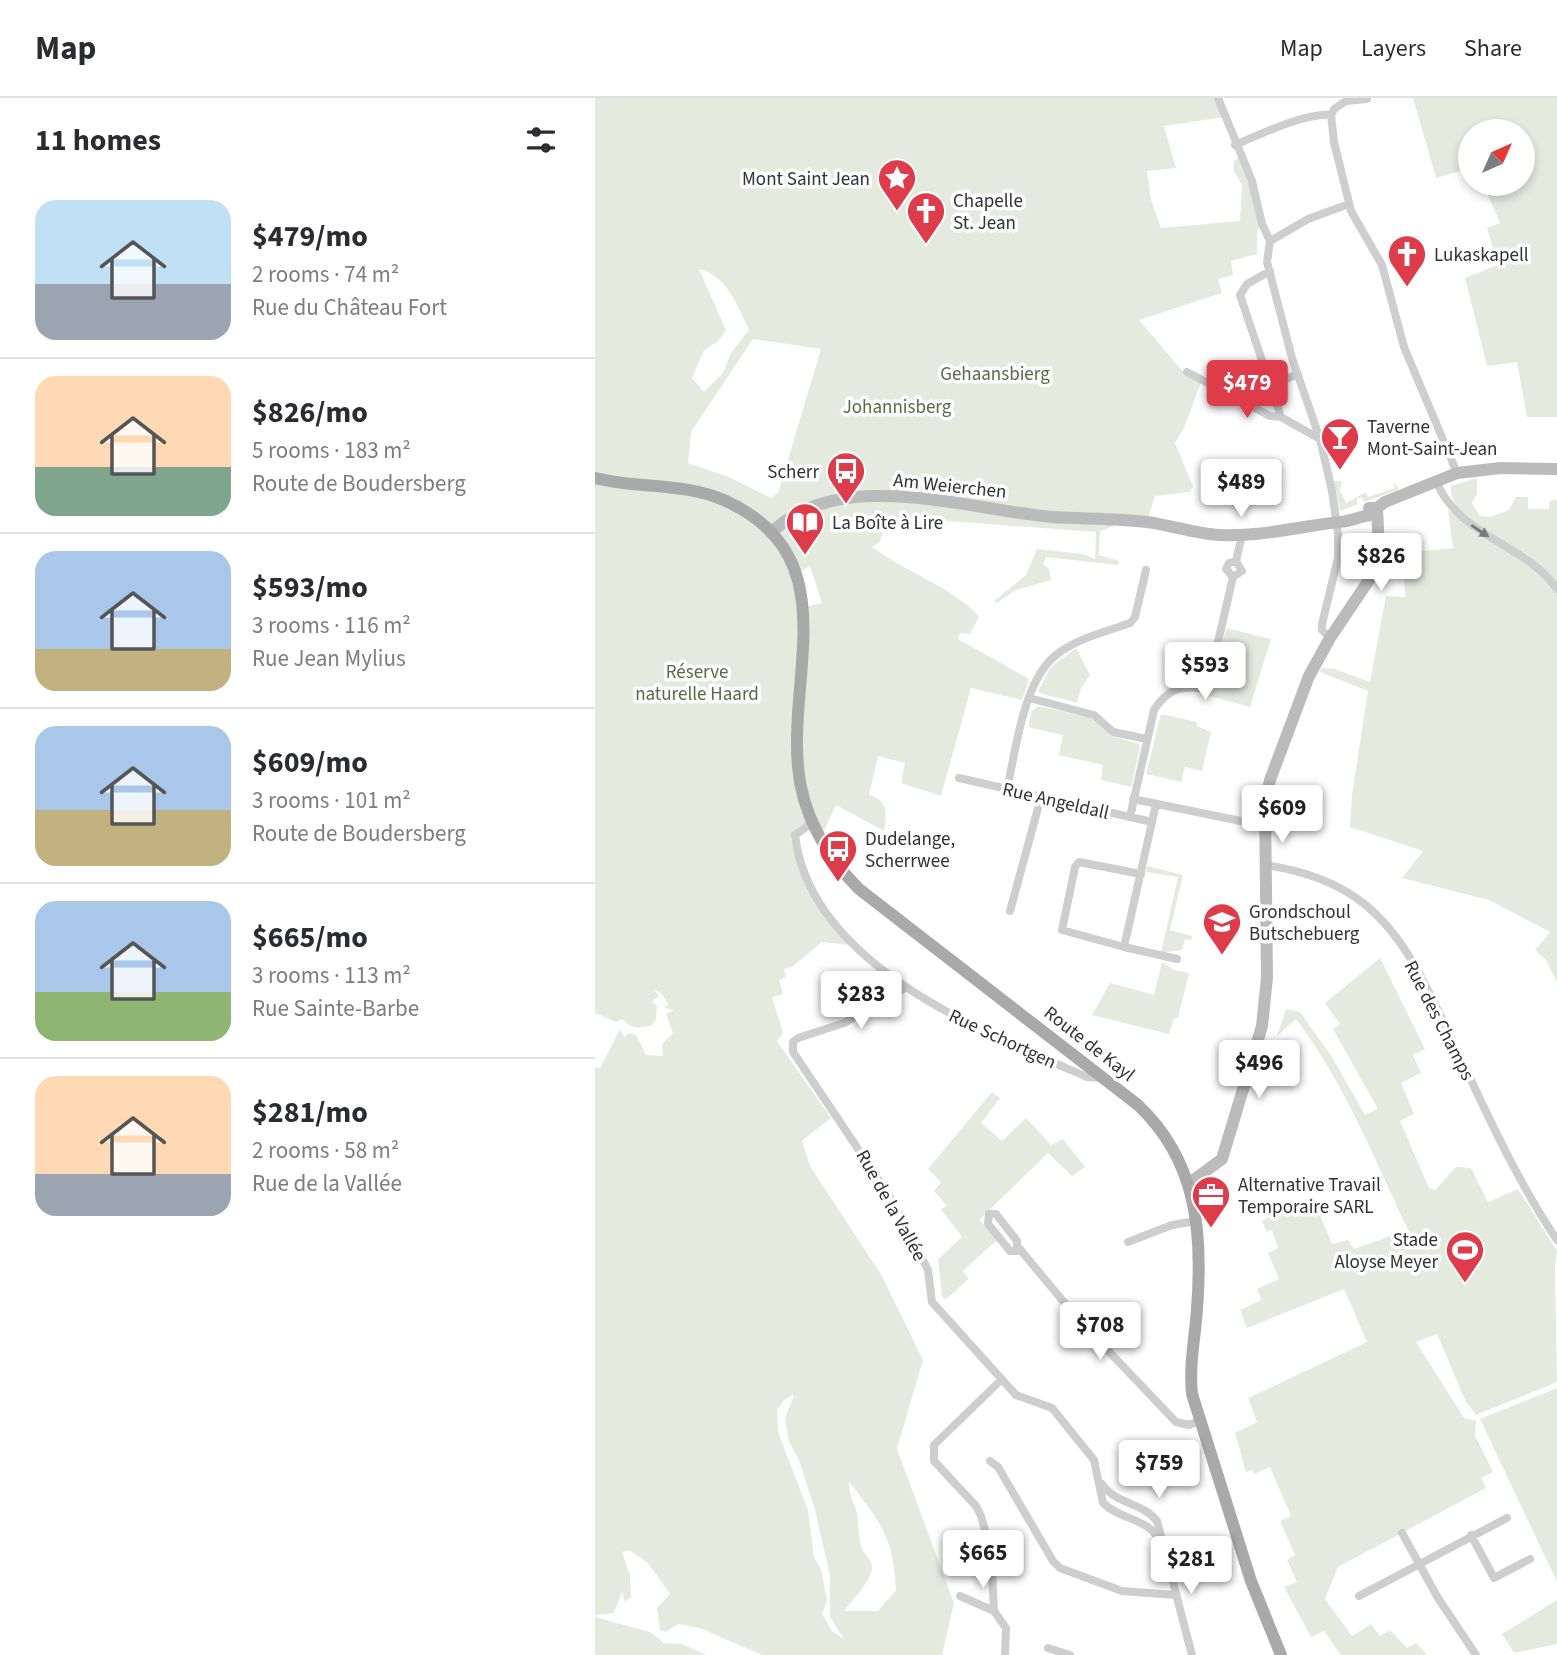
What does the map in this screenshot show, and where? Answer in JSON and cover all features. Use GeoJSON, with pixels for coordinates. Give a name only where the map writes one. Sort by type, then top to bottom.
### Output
{"type":"FeatureCollection","features":[{"type":"Feature","properties":{"kind":"main road"},"geometry":{"type":"LineString","coordinates":[[1197,1187],[1195,1179],[1222,1159],[1262,1026],[1267,977],[1265,826],[1270,780],[1309,676],[1330,638],[1375,571],[1379,549],[1377,511],[1385,502],[1457,474],[1501,468],[1557,468]]}},
{"type":"Feature","properties":{"kind":"main road","name":"Route de Kayl"},"geometry":{"type":"LineString","coordinates":[[595,478],[618,484],[708,494],[739,508],[771,533],[791,563],[805,607],[798,767],[812,823],[830,855],[859,889],[1104,1079],[1158,1126],[1197,1187],[1198,1307],[1190,1374],[1199,1421],[1251,1581],[1282,1655]]}},
{"type":"Feature","properties":{"kind":"main road","name":"Am Weierchen"},"geometry":{"type":"LineString","coordinates":[[771,533],[792,515],[809,508],[852,499],[889,496],[1051,517],[1133,520],[1217,535],[1243,535]]}},
{"type":"Feature","properties":{"kind":"main road"},"geometry":{"type":"LineString","coordinates":[[1243,535],[1337,521],[1363,509],[1377,511]]}},
{"type":"Feature","properties":{"kind":"street"},"geometry":{"type":"LineString","coordinates":[[1218,98],[1252,181],[1262,224],[1271,241]]}},
{"type":"Feature","properties":{"kind":"street"},"geometry":{"type":"LineString","coordinates":[[1367,99],[1339,103],[1331,116],[1331,129],[1349,205],[1383,265],[1404,347],[1457,474]]}},
{"type":"Feature","properties":{"kind":"street"},"geometry":{"type":"LineString","coordinates":[[1235,145],[1268,131],[1317,117],[1331,116]]}},
{"type":"Feature","properties":{"kind":"street"},"geometry":{"type":"LineString","coordinates":[[1330,638],[1322,630],[1322,624],[1338,558],[1337,521],[1320,439],[1298,374],[1267,251],[1271,241],[1308,219],[1349,205]]}},
{"type":"Feature","properties":{"kind":"street"},"geometry":{"type":"LineString","coordinates":[[1270,271],[1247,284],[1240,295],[1281,417]]}},
{"type":"Feature","properties":{"kind":"street"},"geometry":{"type":"LineString","coordinates":[[1187,372],[1270,416],[1281,417],[1320,439]]}},
{"type":"Feature","properties":{"kind":"street"},"geometry":{"type":"LineString","coordinates":[[1270,386],[1298,374]]}},
{"type":"Feature","properties":{"kind":"street"},"geometry":{"type":"LineString","coordinates":[[1436,481],[1454,512],[1544,575],[1557,589]]}},
{"type":"Feature","properties":{"kind":"street"},"geometry":{"type":"LineString","coordinates":[[1130,817],[1154,710],[1161,698],[1172,691],[1185,687],[1205,687],[1209,681],[1233,577],[1242,571],[1236,561],[1243,535]]}},
{"type":"Feature","properties":{"kind":"street"},"geometry":{"type":"LineString","coordinates":[[1007,789],[1029,698],[1041,671],[1056,654],[1073,644],[1131,624],[1146,570]]}},
{"type":"Feature","properties":{"kind":"street"},"geometry":{"type":"LineString","coordinates":[[1029,698],[1094,715],[1113,732],[1147,739]]}},
{"type":"Feature","properties":{"kind":"street","name":"Rue Angeldall"},"geometry":{"type":"LineString","coordinates":[[959,778],[1152,822]]}},
{"type":"Feature","properties":{"kind":"street"},"geometry":{"type":"LineString","coordinates":[[1010,911],[1041,797]]}},
{"type":"Feature","properties":{"kind":"street","name":"Rue Angeldall"},"geometry":{"type":"LineString","coordinates":[[1133,799],[1265,826]]}},
{"type":"Feature","properties":{"kind":"street"},"geometry":{"type":"LineString","coordinates":[[1124,947],[1156,804]]}},
{"type":"Feature","properties":{"kind":"street","name":"Rue Schortgen"},"geometry":{"type":"LineString","coordinates":[[812,823],[795,835],[812,892],[838,927],[905,988],[1005,1042],[1087,1077],[1104,1079]]}},
{"type":"Feature","properties":{"kind":"street"},"geometry":{"type":"LineString","coordinates":[[1140,874],[1079,862],[1075,867],[1061,924],[1067,933],[1177,960]]}},
{"type":"Feature","properties":{"kind":"street","name":"Rue des Champs"},"geometry":{"type":"LineString","coordinates":[[1265,865],[1288,868],[1340,888],[1376,914],[1401,945],[1429,993],[1520,1181],[1557,1240]]}},
{"type":"Feature","properties":{"kind":"street","name":"Rue de la Vallée"},"geometry":{"type":"LineString","coordinates":[[905,988],[844,1023],[798,1038],[791,1047],[889,1195],[928,1270],[932,1302],[1016,1395],[1052,1408],[1094,1460],[1103,1503]]}},
{"type":"Feature","properties":{"kind":"street"},"geometry":{"type":"LineString","coordinates":[[1019,1248],[1014,1252],[1007,1249],[988,1224],[989,1214],[996,1214],[1019,1248],[1077,1318],[1177,1422],[1189,1425],[1199,1421]]}},
{"type":"Feature","properties":{"kind":"street"},"geometry":{"type":"LineString","coordinates":[[1128,1242],[1172,1225],[1196,1221]]}},
{"type":"Feature","properties":{"kind":"street"},"geometry":{"type":"LineString","coordinates":[[994,1611],[991,1551],[981,1516],[976,1506],[935,1461],[932,1454],[934,1445],[1002,1379]]}},
{"type":"Feature","properties":{"kind":"street"},"geometry":{"type":"LineString","coordinates":[[989,1461],[998,1467],[1053,1562],[1060,1568],[1122,1591],[1175,1595]]}},
{"type":"Feature","properties":{"kind":"street","name":"Rue de la Vallée"},"geometry":{"type":"LineString","coordinates":[[1098,1479],[1111,1494],[1145,1509]]}},
{"type":"Feature","properties":{"kind":"street"},"geometry":{"type":"LineString","coordinates":[[1111,1494],[1103,1503],[1156,1531],[1163,1545]]}},
{"type":"Feature","properties":{"kind":"street"},"geometry":{"type":"LineString","coordinates":[[1145,1509],[1157,1521],[1192,1655]]}},
{"type":"Feature","properties":{"kind":"street"},"geometry":{"type":"LineString","coordinates":[[1142,1523],[1147,1515],[1145,1509]]}},
{"type":"Feature","properties":{"kind":"street"},"geometry":{"type":"LineString","coordinates":[[1360,1596],[1507,1518]]}},
{"type":"Feature","properties":{"kind":"street"},"geometry":{"type":"LineString","coordinates":[[1402,1533],[1476,1655]]}},
{"type":"Feature","properties":{"kind":"street"},"geometry":{"type":"LineString","coordinates":[[1471,1535],[1494,1578],[1530,1559]]}},
{"type":"Feature","properties":{"kind":"street"},"geometry":{"type":"LineString","coordinates":[[960,1596],[994,1611],[1006,1628],[1005,1655]]}},
{"type":"Feature","properties":{"kind":"street"},"geometry":{"type":"LineString","coordinates":[[1048,1648],[1070,1655]]}},
{"type":"Feature","properties":{"kind":"green space"},"geometry":{"type":"Polygon","coordinates":[[[595,98],[1219,98],[1225,117],[1164,126],[1176,168],[1147,171],[1151,200],[1161,228],[1240,221],[1242,185],[1234,171],[1234,161],[1240,156],[1262,224],[1257,230],[1257,254],[1231,261],[1233,275],[1218,279],[1222,293],[1139,320],[1184,373],[1201,382],[1184,428],[1175,443],[1193,486],[1190,492],[1155,496],[1147,522],[1133,520],[1100,531],[1099,555],[1119,561],[1118,565],[1046,557],[1043,564],[1049,569],[1051,580],[1016,590],[997,603],[994,601],[1026,575],[1037,549],[1083,554],[1095,559],[1096,532],[907,518],[906,526],[884,528],[880,542],[872,547],[958,598],[979,617],[970,634],[960,633],[958,639],[1029,679],[1022,700],[971,688],[941,796],[901,783],[905,763],[878,756],[869,795],[880,800],[885,808],[884,831],[836,805],[823,833],[818,820],[791,839],[813,896],[829,921],[850,945],[822,942],[793,966],[784,969],[786,977],[779,980],[783,994],[772,997],[783,1033],[777,1041],[831,1118],[802,1141],[810,1166],[882,1276],[923,1360],[897,1449],[954,1603],[942,1655],[762,1655],[700,1628],[678,1624],[666,1632],[660,1630],[657,1608],[670,1594],[648,1563],[629,1550],[622,1552],[630,1575],[631,1597],[625,1602],[622,1592],[614,1613],[595,1615],[595,1067],[600,1068],[620,1029],[624,1037],[629,1033],[636,1035],[646,1055],[663,1056],[662,1044],[673,1033],[666,1014],[674,1010],[664,1008],[668,1004],[662,994],[653,989],[659,996],[652,1001],[657,1006],[656,1019],[652,1025],[635,1027],[622,1019],[616,1022],[595,1013],[595,98]],[[699,269],[726,330],[717,342],[704,350],[692,378],[704,392],[723,373],[731,353],[749,330],[724,285],[708,272],[699,269]],[[753,339],[691,432],[688,463],[729,477],[771,498],[778,493],[821,349],[753,339]],[[810,566],[795,573],[805,607],[822,603],[810,566]],[[794,1395],[785,1399],[777,1410],[778,1432],[808,1510],[814,1557],[821,1569],[827,1601],[822,1614],[832,1631],[844,1639],[830,1617],[830,1576],[815,1510],[799,1460],[789,1442],[785,1418],[794,1395]],[[849,1481],[857,1513],[860,1543],[872,1570],[857,1596],[844,1611],[878,1611],[896,1590],[892,1556],[877,1520],[849,1481]]]}},
{"type":"Feature","properties":{"kind":"green space"},"geometry":{"type":"Polygon","coordinates":[[[1413,98],[1557,98],[1557,417],[1527,417],[1517,362],[1487,366],[1465,278],[1498,265],[1487,228],[1500,223],[1488,196],[1535,196],[1535,119],[1458,119],[1458,172],[1436,178],[1413,98]]]}},
{"type":"Feature","properties":{"kind":"green space"},"geometry":{"type":"Polygon","coordinates":[[[1477,478],[1477,494],[1472,503],[1480,516],[1490,517],[1509,510],[1516,497],[1528,497],[1528,509],[1549,509],[1549,502],[1557,499],[1557,982],[1546,960],[1535,950],[1550,932],[1489,900],[1402,878],[1423,851],[1350,827],[1352,795],[1368,691],[1320,672],[1321,668],[1335,669],[1370,682],[1386,596],[1405,597],[1403,553],[1453,548],[1448,510],[1527,565],[1480,530],[1458,508],[1452,497],[1451,486],[1477,478]]]}},
{"type":"Feature","properties":{"kind":"green space"},"geometry":{"type":"Polygon","coordinates":[[[1334,481],[1342,481],[1340,490],[1346,503],[1366,492],[1368,497],[1395,488],[1393,482],[1398,490],[1364,502],[1362,497],[1356,499],[1358,504],[1340,511],[1334,481]]]}},
{"type":"Feature","properties":{"kind":"green space"},"geometry":{"type":"Polygon","coordinates":[[[1226,628],[1271,639],[1250,707],[1210,696],[1226,628]]]}},
{"type":"Feature","properties":{"kind":"green space"},"geometry":{"type":"Polygon","coordinates":[[[1076,648],[1090,675],[1081,688],[1077,703],[1038,691],[1051,667],[1076,648]]]}},
{"type":"Feature","properties":{"kind":"green space"},"geometry":{"type":"Polygon","coordinates":[[[1038,706],[1091,718],[1111,736],[1139,744],[1131,787],[1101,780],[1103,765],[1059,755],[1063,735],[1028,727],[1032,711],[1038,706]]]}},
{"type":"Feature","properties":{"kind":"green space"},"geometry":{"type":"Polygon","coordinates":[[[1161,714],[1197,722],[1197,726],[1211,732],[1202,771],[1185,767],[1181,782],[1146,774],[1161,714]]]}},
{"type":"Feature","properties":{"kind":"green space"},"geometry":{"type":"Polygon","coordinates":[[[1147,866],[1183,875],[1170,930],[1192,936],[1191,940],[1185,939],[1182,950],[1161,953],[1178,877],[1146,872],[1147,866]]]}},
{"type":"Feature","properties":{"kind":"green space"},"geometry":{"type":"Polygon","coordinates":[[[1380,958],[1425,1049],[1413,1055],[1421,1073],[1401,1083],[1414,1114],[1400,1121],[1429,1188],[1435,1190],[1456,1167],[1471,1168],[1488,1202],[1518,1189],[1557,1251],[1557,1382],[1476,1415],[1466,1402],[1437,1334],[1416,1342],[1464,1418],[1476,1421],[1475,1436],[1493,1472],[1481,1478],[1486,1488],[1338,1567],[1325,1599],[1352,1636],[1371,1624],[1380,1636],[1390,1630],[1407,1648],[1416,1643],[1427,1655],[1341,1655],[1324,1631],[1311,1637],[1284,1587],[1297,1582],[1287,1560],[1295,1555],[1280,1521],[1291,1516],[1270,1467],[1254,1474],[1252,1470],[1246,1472],[1235,1433],[1257,1422],[1248,1398],[1367,1342],[1344,1289],[1247,1328],[1240,1310],[1261,1300],[1257,1289],[1279,1279],[1268,1253],[1278,1248],[1272,1230],[1267,1232],[1262,1221],[1312,1196],[1332,1244],[1348,1240],[1354,1249],[1408,1230],[1344,1094],[1313,1043],[1296,1019],[1277,1036],[1286,1009],[1300,1012],[1332,1057],[1365,1115],[1378,1109],[1333,1029],[1340,1024],[1325,1003],[1380,958]]]}},
{"type":"Feature","properties":{"kind":"green space"},"geometry":{"type":"Polygon","coordinates":[[[1162,962],[1174,970],[1189,973],[1178,1018],[1174,1018],[1169,1034],[1092,1015],[1110,983],[1154,995],[1162,962]]]}},
{"type":"Feature","properties":{"kind":"green space"},"geometry":{"type":"Polygon","coordinates":[[[992,1092],[1000,1098],[981,1123],[1002,1141],[1026,1118],[1051,1145],[1063,1139],[1085,1167],[1072,1176],[1048,1153],[979,1220],[998,1239],[963,1271],[969,1279],[945,1300],[942,1296],[938,1259],[962,1237],[941,1209],[947,1206],[934,1191],[941,1182],[928,1169],[992,1092]]]}},
{"type":"Feature","properties":{"kind":"green space"},"geometry":{"type":"Polygon","coordinates":[[[1557,1388],[1557,1582],[1480,1419],[1557,1388]]]}},
{"type":"Feature","properties":{"kind":"green space"},"geometry":{"type":"Polygon","coordinates":[[[1557,1600],[1557,1644],[1514,1653],[1502,1634],[1557,1600]]]}},
{"type":"Feature","properties":{"kind":"green space"},"geometry":{"type":"Polygon","coordinates":[[[595,1617],[650,1632],[664,1643],[682,1644],[706,1655],[595,1655],[595,1617]]]}},
{"type":"Feature","properties":{"kind":"place","name":"Mont Saint Jean"},"geometry":{"type":"Point","coordinates":[897,212]}},
{"type":"Feature","properties":{"kind":"place","name":"Chapelle St. Jean"},"geometry":{"type":"Point","coordinates":[926,245]}},
{"type":"Feature","properties":{"kind":"place","name":"Lukaskapell"},"geometry":{"type":"Point","coordinates":[1407,288]}},
{"type":"Feature","properties":{"kind":"place","name":"Taverne Mont-Saint-Jean"},"geometry":{"type":"Point","coordinates":[1340,471]}},
{"type":"Feature","properties":{"kind":"place","name":"Scherr"},"geometry":{"type":"Point","coordinates":[846,505]}},
{"type":"Feature","properties":{"kind":"place","name":"La Boîte à Lire"},"geometry":{"type":"Point","coordinates":[805,556]}},
{"type":"Feature","properties":{"kind":"place","name":"Dudelange, Scherrwee"},"geometry":{"type":"Point","coordinates":[838,883]}},
{"type":"Feature","properties":{"kind":"place","name":"Grondschoul Butschebuerg"},"geometry":{"type":"Point","coordinates":[1222,956]}},
{"type":"Feature","properties":{"kind":"place","name":"Alternative Travail Temporaire SARL"},"geometry":{"type":"Point","coordinates":[1211,1229]}},
{"type":"Feature","properties":{"kind":"place","name":"Stade Aloyse Meyer"},"geometry":{"type":"Point","coordinates":[1465,1284]}},
{"type":"Feature","properties":{"kind":"park label","name":"Gehaansbierg"},"geometry":{"type":"Point","coordinates":[995,373]}},
{"type":"Feature","properties":{"kind":"park label","name":"Johannisberg"},"geometry":{"type":"Point","coordinates":[897,406]}},
{"type":"Feature","properties":{"kind":"park label","name":"Réserve naturelle Haard"},"geometry":{"type":"Point","coordinates":[697,682]}}]}
